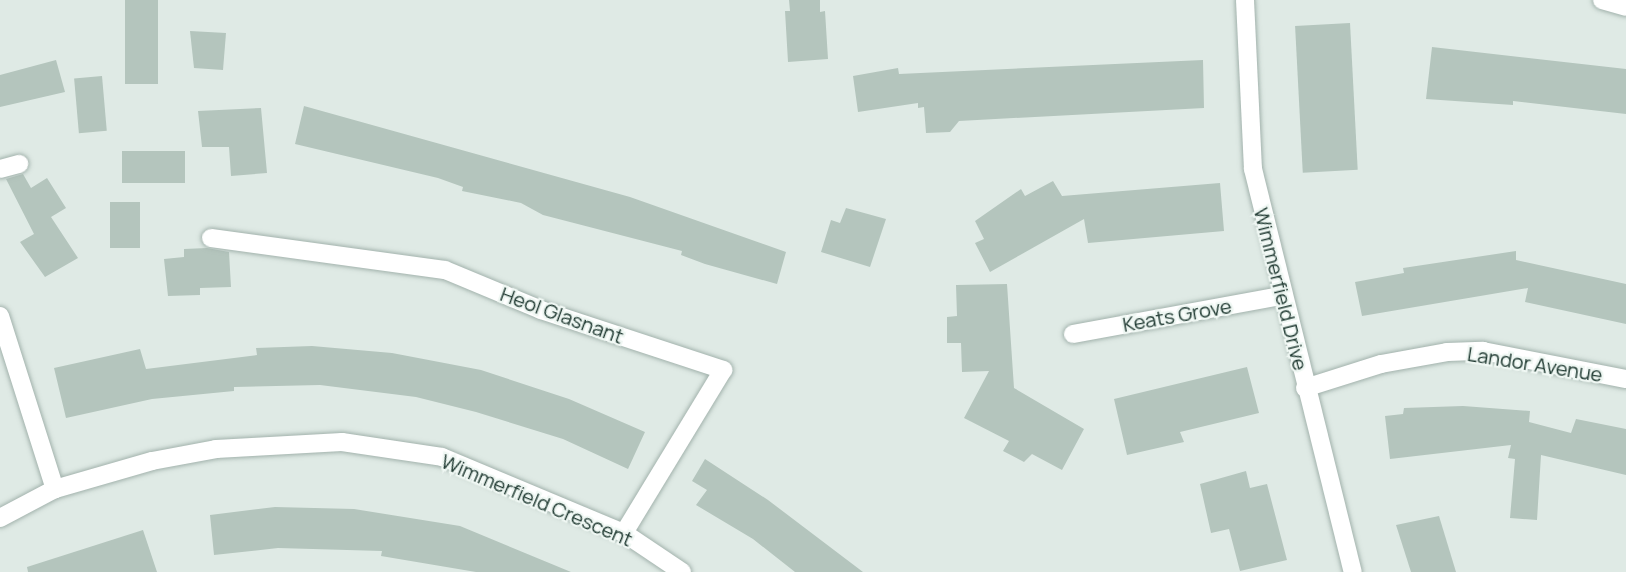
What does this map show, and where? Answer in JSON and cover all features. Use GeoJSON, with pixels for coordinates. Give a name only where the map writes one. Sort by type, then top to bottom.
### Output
{"type":"FeatureCollection","features":[{"type":"Feature","properties":{"kind":"street","name":"Wimmerfield Drive"},"geometry":{"type":"LineString","coordinates":[[1245,0],[1253,169],[1281,296],[1353,572]]}},
{"type":"Feature","properties":{"kind":"street"},"geometry":{"type":"LineString","coordinates":[[1602,0],[1626,8]]}},
{"type":"Feature","properties":{"kind":"street"},"geometry":{"type":"LineString","coordinates":[[0,169],[19,164]]}},
{"type":"Feature","properties":{"kind":"street","name":"Heol Glasnant"},"geometry":{"type":"LineString","coordinates":[[211,238],[445,270],[542,310],[723,370],[624,533]]}},
{"type":"Feature","properties":{"kind":"street","name":"Keats Grove"},"geometry":{"type":"LineString","coordinates":[[1073,334],[1281,296]]}},
{"type":"Feature","properties":{"kind":"street"},"geometry":{"type":"LineString","coordinates":[[0,316],[55,489]]}},
{"type":"Feature","properties":{"kind":"street","name":"Landor Avenue"},"geometry":{"type":"LineString","coordinates":[[1305,388],[1381,364],[1447,352],[1483,351],[1626,380]]}},
{"type":"Feature","properties":{"kind":"street","name":"Wimmerfield Crescent"},"geometry":{"type":"LineString","coordinates":[[0,518],[55,489],[152,461],[216,449],[342,442],[442,457],[624,533],[682,572]]}},
{"type":"Feature","properties":{"kind":"building"},"geometry":{"type":"Polygon","coordinates":[[[125,0],[158,0],[158,84],[125,84],[125,0]]]}},
{"type":"Feature","properties":{"kind":"building"},"geometry":{"type":"Polygon","coordinates":[[[789,0],[820,0],[820,12],[825,11],[828,59],[788,62],[785,11],[790,11],[789,0]]]}},
{"type":"Feature","properties":{"kind":"building"},"geometry":{"type":"Polygon","coordinates":[[[1350,23],[1358,170],[1303,173],[1295,26],[1350,23]]]}},
{"type":"Feature","properties":{"kind":"building"},"geometry":{"type":"Polygon","coordinates":[[[190,31],[226,33],[223,70],[194,68],[190,31]]]}},
{"type":"Feature","properties":{"kind":"building"},"geometry":{"type":"Polygon","coordinates":[[[1432,47],[1626,69],[1626,114],[1513,101],[1513,105],[1426,99],[1432,47]]]}},
{"type":"Feature","properties":{"kind":"building"},"geometry":{"type":"Polygon","coordinates":[[[56,60],[65,92],[0,107],[0,75],[56,60]]]}},
{"type":"Feature","properties":{"kind":"building"},"geometry":{"type":"Polygon","coordinates":[[[1203,60],[1204,108],[959,121],[950,132],[926,133],[924,107],[918,108],[918,103],[858,112],[853,76],[898,68],[899,74],[1203,60]]]}},
{"type":"Feature","properties":{"kind":"building"},"geometry":{"type":"Polygon","coordinates":[[[102,76],[107,131],[79,133],[74,78],[102,76]]]}},
{"type":"Feature","properties":{"kind":"building"},"geometry":{"type":"Polygon","coordinates":[[[304,106],[630,197],[786,252],[777,284],[705,264],[681,255],[682,251],[543,215],[521,203],[462,191],[463,187],[438,178],[295,144],[304,106]]]}},
{"type":"Feature","properties":{"kind":"building"},"geometry":{"type":"Polygon","coordinates":[[[261,108],[267,173],[231,176],[229,147],[202,147],[198,111],[261,108]]]}},
{"type":"Feature","properties":{"kind":"building"},"geometry":{"type":"Polygon","coordinates":[[[122,151],[185,151],[185,183],[122,183],[122,151]]]}},
{"type":"Feature","properties":{"kind":"building"},"geometry":{"type":"Polygon","coordinates":[[[23,174],[31,188],[47,178],[66,208],[51,217],[78,258],[45,277],[20,242],[34,234],[6,179],[23,174]]]}},
{"type":"Feature","properties":{"kind":"building"},"geometry":{"type":"Polygon","coordinates":[[[1053,181],[1062,196],[1220,183],[1224,231],[1088,243],[1084,219],[990,272],[975,243],[984,239],[975,221],[1021,189],[1025,196],[1053,181]]]}},
{"type":"Feature","properties":{"kind":"building"},"geometry":{"type":"Polygon","coordinates":[[[110,202],[140,202],[140,248],[110,248],[110,202]]]}},
{"type":"Feature","properties":{"kind":"building"},"geometry":{"type":"Polygon","coordinates":[[[846,208],[886,219],[870,267],[821,252],[831,220],[840,223],[846,208]]]}},
{"type":"Feature","properties":{"kind":"building"},"geometry":{"type":"Polygon","coordinates":[[[207,248],[229,252],[231,287],[200,288],[200,295],[168,296],[164,259],[184,257],[184,249],[207,248]]]}},
{"type":"Feature","properties":{"kind":"building"},"geometry":{"type":"Polygon","coordinates":[[[1516,251],[1516,260],[1626,284],[1626,324],[1525,302],[1528,288],[1362,316],[1355,282],[1404,273],[1403,268],[1516,251]]]}},
{"type":"Feature","properties":{"kind":"building"},"geometry":{"type":"Polygon","coordinates":[[[1007,284],[1014,388],[1084,429],[1062,470],[1032,454],[1024,462],[1003,451],[1009,441],[964,418],[989,371],[962,372],[961,343],[947,343],[947,317],[957,316],[956,285],[1007,284]]]}},
{"type":"Feature","properties":{"kind":"building"},"geometry":{"type":"Polygon","coordinates":[[[312,346],[392,353],[481,370],[569,399],[645,432],[628,469],[563,439],[476,412],[416,397],[320,385],[234,387],[234,391],[152,399],[66,418],[54,368],[140,349],[146,369],[257,355],[256,348],[312,346]]]}},
{"type":"Feature","properties":{"kind":"building"},"geometry":{"type":"Polygon","coordinates":[[[1247,367],[1259,413],[1180,432],[1184,442],[1127,455],[1114,399],[1247,367]]]}},
{"type":"Feature","properties":{"kind":"building"},"geometry":{"type":"Polygon","coordinates":[[[1463,406],[1530,411],[1529,422],[1571,433],[1576,419],[1626,429],[1626,475],[1541,455],[1537,520],[1510,518],[1515,459],[1508,458],[1511,445],[1390,459],[1385,416],[1403,414],[1404,408],[1463,406]]]}},
{"type":"Feature","properties":{"kind":"building"},"geometry":{"type":"Polygon","coordinates":[[[705,459],[768,500],[863,572],[795,572],[753,539],[696,505],[707,490],[692,481],[705,459]]]}},
{"type":"Feature","properties":{"kind":"building"},"geometry":{"type":"Polygon","coordinates":[[[1246,471],[1250,488],[1267,484],[1287,560],[1240,571],[1229,529],[1211,533],[1200,484],[1246,471]]]}},
{"type":"Feature","properties":{"kind":"building"},"geometry":{"type":"Polygon","coordinates":[[[275,507],[354,509],[460,526],[571,572],[476,572],[381,556],[382,551],[278,548],[214,555],[210,515],[275,507]]]}},
{"type":"Feature","properties":{"kind":"building"},"geometry":{"type":"Polygon","coordinates":[[[1439,516],[1456,572],[1411,572],[1396,525],[1439,516]]]}},
{"type":"Feature","properties":{"kind":"building"},"geometry":{"type":"Polygon","coordinates":[[[143,530],[157,572],[28,572],[27,567],[143,530]]]}}]}
